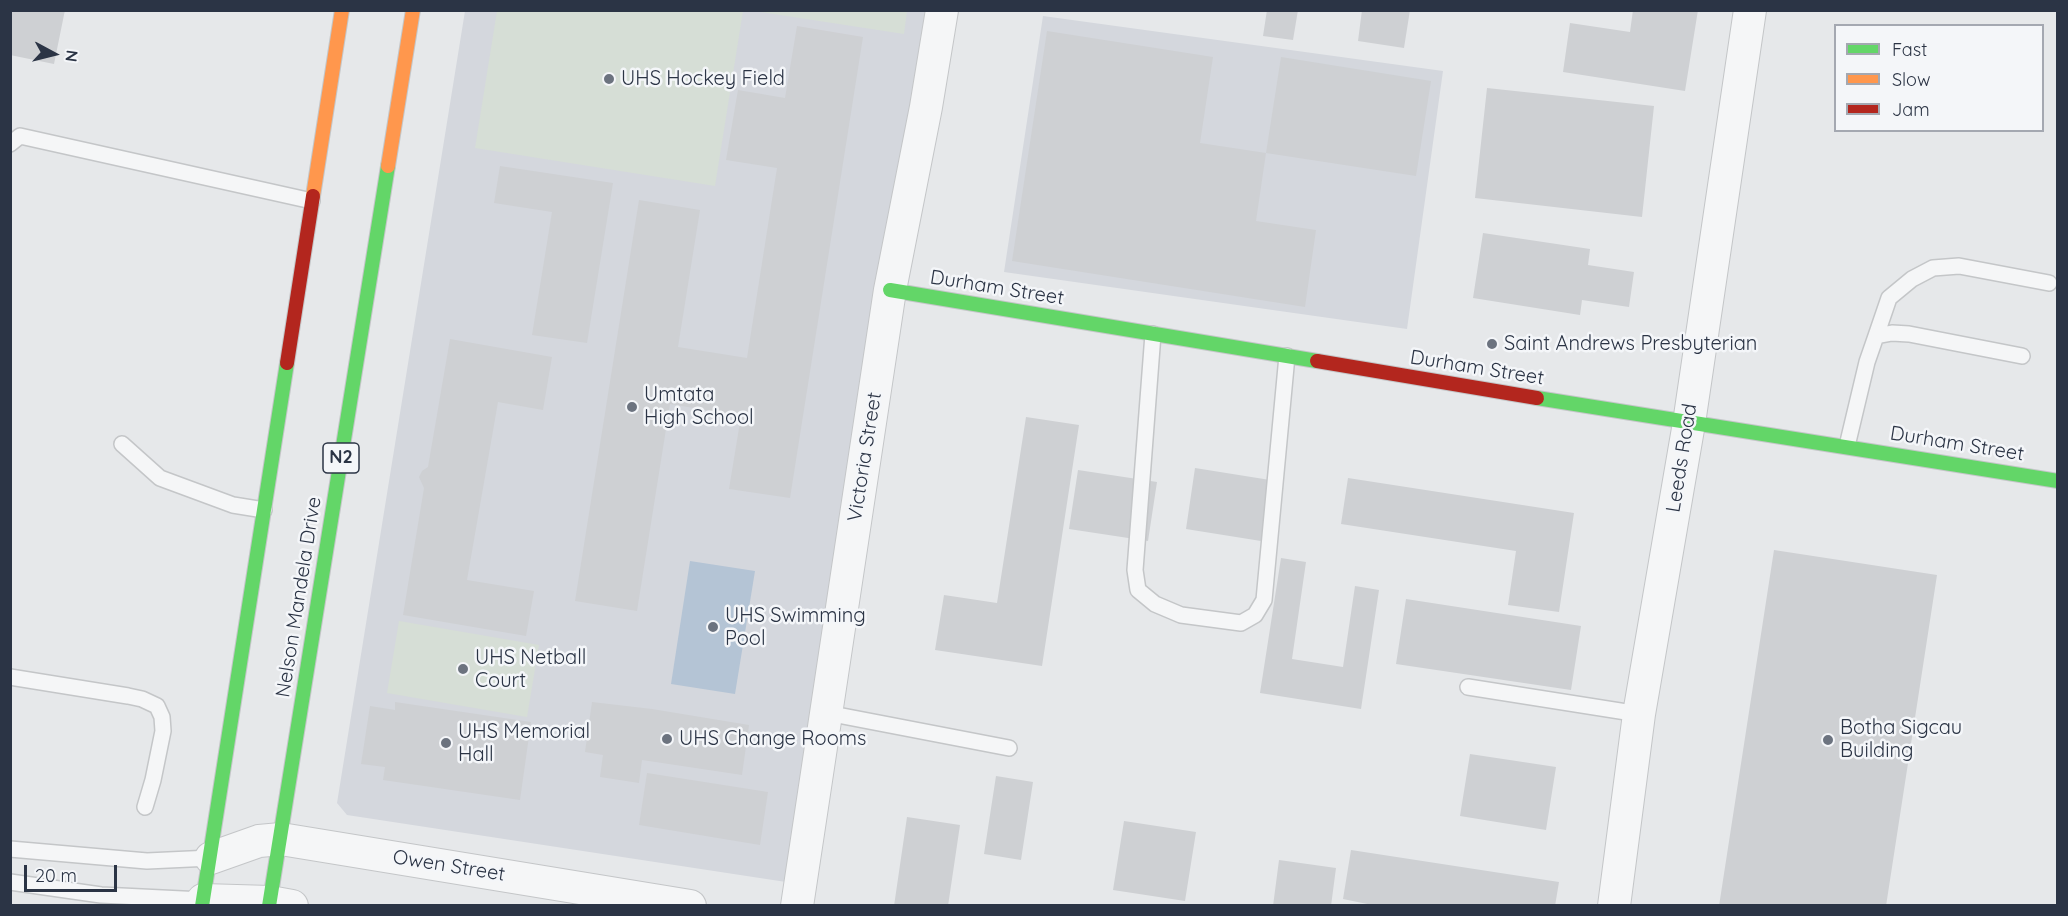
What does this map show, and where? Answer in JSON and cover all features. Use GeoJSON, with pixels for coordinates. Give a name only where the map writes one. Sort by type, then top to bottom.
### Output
{"type":"FeatureCollection","features":[{"type":"Feature","properties":{"kind":"main road"},"geometry":{"type":"LineString","coordinates":[[203,903],[342,10]]}},
{"type":"Feature","properties":{"kind":"main road","name":"Nelson Mandela Drive"},"geometry":{"type":"LineString","coordinates":[[277,904],[281,839],[412,10]]}},
{"type":"Feature","properties":{"kind":"main road","name":"Durham Street"},"geometry":{"type":"LineString","coordinates":[[890,290],[1689,423],[2058,480]]}},
{"type":"Feature","properties":{"kind":"street","name":"Victoria Street"},"geometry":{"type":"LineString","coordinates":[[797,906],[890,290],[942,10]]}},
{"type":"Feature","properties":{"kind":"street","name":"Leeds Road"},"geometry":{"type":"LineString","coordinates":[[1614,906],[1639,714],[1689,423],[1750,10]]}},
{"type":"Feature","properties":{"kind":"street","name":"Owen Street"},"geometry":{"type":"LineString","coordinates":[[211,858],[259,841],[281,839],[690,906]]}},
{"type":"Feature","properties":{"kind":"street"},"geometry":{"type":"LineString","coordinates":[[203,903],[277,904]]}},
{"type":"Feature","properties":{"kind":"lane"},"geometry":{"type":"LineString","coordinates":[[10,144],[20,136],[312,201]]}},
{"type":"Feature","properties":{"kind":"lane"},"geometry":{"type":"LineString","coordinates":[[1847,446],[1867,362],[1889,298],[1912,279],[1933,268],[1959,266],[2049,283]]}},
{"type":"Feature","properties":{"kind":"lane"},"geometry":{"type":"LineString","coordinates":[[1876,336],[1892,333],[1910,334],[2022,356]]}},
{"type":"Feature","properties":{"kind":"lane"},"geometry":{"type":"LineString","coordinates":[[1153,334],[1135,570],[1138,590],[1155,604],[1181,615],[1242,623],[1255,615],[1264,600],[1287,356]]}},
{"type":"Feature","properties":{"kind":"lane"},"geometry":{"type":"LineString","coordinates":[[122,444],[160,478],[234,505],[264,510]]}},
{"type":"Feature","properties":{"kind":"lane"},"geometry":{"type":"LineString","coordinates":[[10,676],[128,696],[142,699],[156,706],[162,717],[163,731],[145,807]]}},
{"type":"Feature","properties":{"kind":"lane"},"geometry":{"type":"LineString","coordinates":[[1468,687],[1639,714]]}},
{"type":"Feature","properties":{"kind":"lane"},"geometry":{"type":"LineString","coordinates":[[827,712],[1009,748]]}},
{"type":"Feature","properties":{"kind":"lane"},"geometry":{"type":"LineString","coordinates":[[10,849],[147,861],[211,858]]}},
{"type":"Feature","properties":{"kind":"lane"},"geometry":{"type":"LineString","coordinates":[[10,882],[100,900],[203,903]]}},
{"type":"Feature","properties":{"kind":"shaded area","name":"Umtata High School"},"geometry":{"type":"Polygon","coordinates":[[[465,11],[925,11],[786,882],[347,815],[337,803],[465,11]]]}},
{"type":"Feature","properties":{"kind":"shaded area","name":"UHS Hockey Field"},"geometry":{"type":"Polygon","coordinates":[[[497,11],[743,11],[715,186],[475,148],[497,11]]]}},
{"type":"Feature","properties":{"kind":"shaded area"},"geometry":{"type":"Polygon","coordinates":[[[754,11],[907,11],[904,34],[754,11]]]}},
{"type":"Feature","properties":{"kind":"shaded area"},"geometry":{"type":"Polygon","coordinates":[[[1043,16],[1443,71],[1407,329],[1004,272],[1043,16]]]}},
{"type":"Feature","properties":{"kind":"shaded area","name":"UHS Netball Court"},"geometry":{"type":"Polygon","coordinates":[[[399,621],[539,645],[527,717],[387,693],[399,621]]]}},
{"type":"Feature","properties":{"kind":"water","name":"UHS Swimming Pool"},"geometry":{"type":"Polygon","coordinates":[[[690,561],[755,571],[735,694],[671,684],[690,561]]]}},
{"type":"Feature","properties":{"kind":"building"},"geometry":{"type":"Polygon","coordinates":[[[10,10],[65,10],[54,64],[10,55],[10,10]]]}},
{"type":"Feature","properties":{"kind":"building"},"geometry":{"type":"Polygon","coordinates":[[[1267,10],[1298,10],[1293,40],[1263,36],[1267,10]]]}},
{"type":"Feature","properties":{"kind":"building"},"geometry":{"type":"Polygon","coordinates":[[[1362,10],[1410,10],[1404,48],[1358,41],[1362,10]]]}},
{"type":"Feature","properties":{"kind":"building"},"geometry":{"type":"Polygon","coordinates":[[[1633,10],[1698,10],[1685,91],[1563,72],[1570,23],[1630,32],[1633,10]]]}},
{"type":"Feature","properties":{"kind":"building"},"geometry":{"type":"Polygon","coordinates":[[[797,26],[863,37],[790,498],[729,489],[741,416],[670,404],[637,611],[575,601],[639,200],[700,210],[678,347],[747,358],[777,168],[726,160],[738,90],[785,98],[797,26]]]}},
{"type":"Feature","properties":{"kind":"building"},"geometry":{"type":"Polygon","coordinates":[[[1047,31],[1213,57],[1200,143],[1266,153],[1256,221],[1316,230],[1305,307],[1012,261],[1047,31]]]}},
{"type":"Feature","properties":{"kind":"building"},"geometry":{"type":"Polygon","coordinates":[[[1281,57],[1431,81],[1416,176],[1266,153],[1281,57]]]}},
{"type":"Feature","properties":{"kind":"building"},"geometry":{"type":"Polygon","coordinates":[[[1487,88],[1654,106],[1642,217],[1475,198],[1487,88]]]}},
{"type":"Feature","properties":{"kind":"building"},"geometry":{"type":"Polygon","coordinates":[[[500,166],[613,183],[587,343],[532,335],[552,212],[494,203],[500,166]]]}},
{"type":"Feature","properties":{"kind":"building"},"geometry":{"type":"Polygon","coordinates":[[[1483,233],[1590,249],[1588,265],[1634,272],[1629,307],[1582,300],[1580,315],[1473,298],[1483,233]]]}},
{"type":"Feature","properties":{"kind":"building"},"geometry":{"type":"Polygon","coordinates":[[[450,339],[552,357],[543,410],[498,402],[467,580],[534,591],[526,636],[403,615],[424,488],[419,477],[428,467],[450,339]]]}},
{"type":"Feature","properties":{"kind":"building"},"geometry":{"type":"Polygon","coordinates":[[[1026,417],[1079,425],[1042,666],[935,650],[944,595],[997,603],[1026,417]]]}},
{"type":"Feature","properties":{"kind":"building"},"geometry":{"type":"Polygon","coordinates":[[[1195,468],[1270,480],[1261,541],[1186,529],[1195,468]]]}},
{"type":"Feature","properties":{"kind":"building"},"geometry":{"type":"Polygon","coordinates":[[[1078,470],[1157,482],[1148,541],[1069,529],[1078,470]]]}},
{"type":"Feature","properties":{"kind":"building"},"geometry":{"type":"Polygon","coordinates":[[[1348,478],[1574,513],[1559,612],[1508,605],[1516,551],[1341,524],[1348,478]]]}},
{"type":"Feature","properties":{"kind":"building","name":"Botha Sigcau Building"},"geometry":{"type":"Polygon","coordinates":[[[1774,550],[1937,575],[1886,906],[1719,906],[1774,550]]]}},
{"type":"Feature","properties":{"kind":"building"},"geometry":{"type":"Polygon","coordinates":[[[1281,558],[1306,562],[1292,659],[1343,667],[1355,586],[1379,590],[1361,709],[1260,693],[1281,558]]]}},
{"type":"Feature","properties":{"kind":"building"},"geometry":{"type":"Polygon","coordinates":[[[1406,599],[1581,626],[1571,690],[1396,664],[1406,599]]]}},
{"type":"Feature","properties":{"kind":"building","name":"UHS Memorial Hall"},"geometry":{"type":"Polygon","coordinates":[[[395,702],[531,722],[520,800],[383,780],[385,767],[361,764],[370,706],[395,710],[395,702]]]}},
{"type":"Feature","properties":{"kind":"building","name":"UHS Change Rooms"},"geometry":{"type":"Polygon","coordinates":[[[592,702],[749,725],[742,775],[642,760],[639,783],[600,777],[603,755],[585,752],[592,702]]]}},
{"type":"Feature","properties":{"kind":"building"},"geometry":{"type":"Polygon","coordinates":[[[1470,754],[1556,767],[1546,830],[1460,816],[1470,754]]]}},
{"type":"Feature","properties":{"kind":"building"},"geometry":{"type":"Polygon","coordinates":[[[647,773],[768,792],[760,845],[639,825],[647,773]]]}},
{"type":"Feature","properties":{"kind":"building"},"geometry":{"type":"Polygon","coordinates":[[[996,776],[1033,782],[1021,860],[984,854],[996,776]]]}},
{"type":"Feature","properties":{"kind":"building"},"geometry":{"type":"Polygon","coordinates":[[[907,817],[960,825],[948,906],[894,906],[907,817]]]}},
{"type":"Feature","properties":{"kind":"building"},"geometry":{"type":"Polygon","coordinates":[[[1124,821],[1196,832],[1185,901],[1113,890],[1124,821]]]}},
{"type":"Feature","properties":{"kind":"building"},"geometry":{"type":"Polygon","coordinates":[[[1351,850],[1559,882],[1555,906],[1377,906],[1343,899],[1351,850]]]}},
{"type":"Feature","properties":{"kind":"building"},"geometry":{"type":"Polygon","coordinates":[[[1279,860],[1336,868],[1331,906],[1273,906],[1279,860]]]}},
{"type":"Feature","properties":{"kind":"traffic: fast"},"geometry":{"type":"LineString","coordinates":[[269,906],[388,166]]}},
{"type":"Feature","properties":{"kind":"traffic: fast"},"geometry":{"type":"LineString","coordinates":[[890,290],[1317,361]]}},
{"type":"Feature","properties":{"kind":"traffic: fast"},"geometry":{"type":"LineString","coordinates":[[202,906],[287,363]]}},
{"type":"Feature","properties":{"kind":"traffic: fast"},"geometry":{"type":"LineString","coordinates":[[1537,398],[2058,481]]}},
{"type":"Feature","properties":{"kind":"traffic: slow"},"geometry":{"type":"LineString","coordinates":[[313,196],[342,10]]}},
{"type":"Feature","properties":{"kind":"traffic: slow"},"geometry":{"type":"LineString","coordinates":[[388,166],[413,10]]}},
{"type":"Feature","properties":{"kind":"traffic: jam"},"geometry":{"type":"LineString","coordinates":[[287,363],[313,196]]}},
{"type":"Feature","properties":{"kind":"traffic: jam"},"geometry":{"type":"LineString","coordinates":[[1317,361],[1537,398]]}},
{"type":"Feature","properties":{"kind":"place","name":"UHS Hockey Field"},"geometry":{"type":"Point","coordinates":[609,79]}},
{"type":"Feature","properties":{"kind":"place","name":"Saint Andrews Presbyterian"},"geometry":{"type":"Point","coordinates":[1492,344]}},
{"type":"Feature","properties":{"kind":"place","name":"Umtata High School"},"geometry":{"type":"Point","coordinates":[632,407]}},
{"type":"Feature","properties":{"kind":"place","name":"UHS Swimming Pool"},"geometry":{"type":"Point","coordinates":[713,627]}},
{"type":"Feature","properties":{"kind":"place","name":"UHS Netball Court"},"geometry":{"type":"Point","coordinates":[463,669]}},
{"type":"Feature","properties":{"kind":"place","name":"UHS Change Rooms"},"geometry":{"type":"Point","coordinates":[667,739]}},
{"type":"Feature","properties":{"kind":"place","name":"Botha Sigcau Building"},"geometry":{"type":"Point","coordinates":[1828,740]}},
{"type":"Feature","properties":{"kind":"place","name":"UHS Memorial Hall"},"geometry":{"type":"Point","coordinates":[446,743]}}]}
